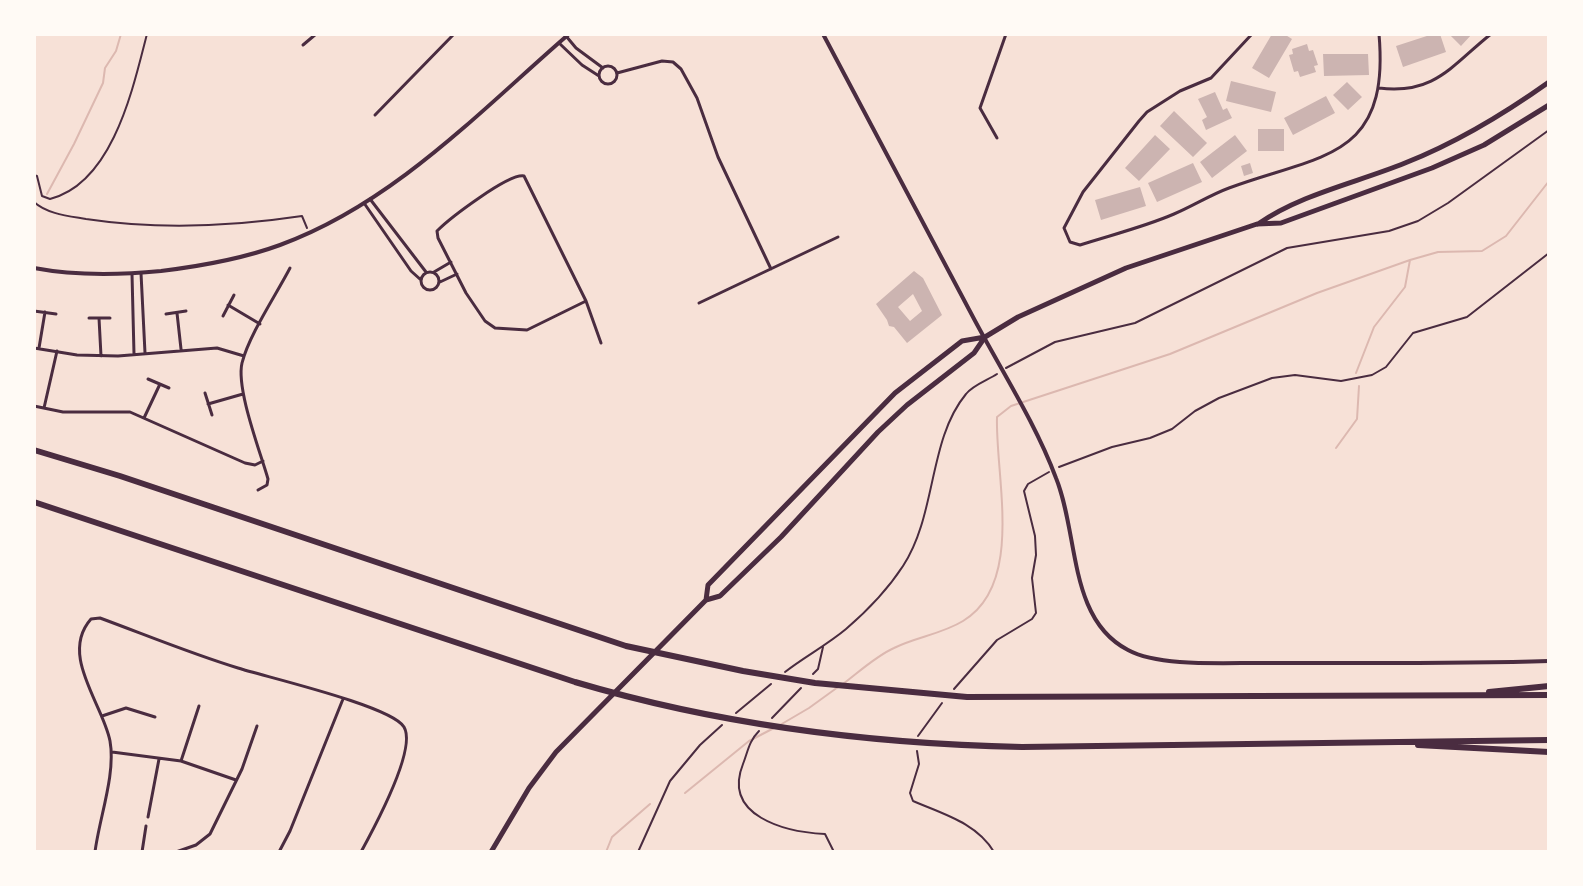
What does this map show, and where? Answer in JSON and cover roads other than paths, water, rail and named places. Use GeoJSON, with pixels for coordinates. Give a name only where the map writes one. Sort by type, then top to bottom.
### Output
{"type":"FeatureCollection","features":[{"type":"Feature","properties":{"kind":"highway"},"geometry":{"type":"LineString","coordinates":[[34,450],[616,643],[714,666],[815,683],[967,697],[1549,695]]}},
{"type":"Feature","properties":{"kind":"highway"},"geometry":{"type":"LineString","coordinates":[[34,502],[575,682],[646,701],[758,724],[935,745],[1022,747],[1549,740]]}},
{"type":"Feature","properties":{"kind":"highway"},"geometry":{"type":"LineString","coordinates":[[1447,695],[1549,686]]}},
{"type":"Feature","properties":{"kind":"highway"},"geometry":{"type":"LineString","coordinates":[[1359,741],[1549,752]]}},
{"type":"Feature","properties":{"kind":"main road"},"geometry":{"type":"LineString","coordinates":[[823,34],[1000,364],[1055,475],[1065,502],[1085,604],[1109,638],[1138,655],[1152,659],[1436,664],[1549,661]]}},
{"type":"Feature","properties":{"kind":"main road"},"geometry":{"type":"LineString","coordinates":[[34,268],[76,273],[132,274],[196,267],[281,245],[364,203],[425,159],[568,35]]}},
{"type":"Feature","properties":{"kind":"main road"},"geometry":{"type":"LineString","coordinates":[[706,600],[708,585],[895,393],[962,341],[985,337],[1018,317],[1090,282],[1257,224],[1279,209],[1405,163],[1459,139],[1549,82]]}},
{"type":"Feature","properties":{"kind":"main road"},"geometry":{"type":"LineString","coordinates":[[1257,224],[1281,223],[1432,168],[1484,145],[1549,105]]}},
{"type":"Feature","properties":{"kind":"main road"},"geometry":{"type":"LineString","coordinates":[[491,852],[529,788],[556,752],[706,600],[720,596],[781,537],[878,432],[907,405],[974,353],[985,337]]}},
{"type":"Feature","properties":{"kind":"street"},"geometry":{"type":"LineString","coordinates":[[303,45],[316,34]]}},
{"type":"Feature","properties":{"kind":"street"},"geometry":{"type":"LineString","coordinates":[[375,115],[454,34]]}},
{"type":"Feature","properties":{"kind":"street"},"geometry":{"type":"LineString","coordinates":[[997,138],[980,108],[1006,34]]}},
{"type":"Feature","properties":{"kind":"street"},"geometry":{"type":"LineString","coordinates":[[1252,34],[1211,78],[1180,91],[1147,112],[1072,210],[1064,228],[1070,242],[1080,245],[1159,220],[1227,189],[1333,154],[1359,130],[1370,112],[1379,88],[1379,34]]}},
{"type":"Feature","properties":{"kind":"street"},"geometry":{"type":"LineString","coordinates":[[1320,34],[1337,34]]}},
{"type":"Feature","properties":{"kind":"street"},"geometry":{"type":"LineString","coordinates":[[1379,88],[1398,91],[1430,83],[1458,64],[1491,34]]}},
{"type":"Feature","properties":{"kind":"street"},"geometry":{"type":"LineString","coordinates":[[568,35],[576,48],[603,68]]}},
{"type":"Feature","properties":{"kind":"street"},"geometry":{"type":"LineString","coordinates":[[559,43],[599,76],[603,83],[609,85],[615,82],[617,73]]}},
{"type":"Feature","properties":{"kind":"street"},"geometry":{"type":"LineString","coordinates":[[617,73],[662,61],[673,62],[681,69],[771,269]]}},
{"type":"Feature","properties":{"kind":"street"},"geometry":{"type":"LineString","coordinates":[[599,76],[603,68],[611,66],[617,73]]}},
{"type":"Feature","properties":{"kind":"street"},"geometry":{"type":"LineString","coordinates":[[586,301],[534,328],[503,330],[485,321],[437,236],[439,229],[497,188],[522,175],[528,181],[586,301],[601,343]]}},
{"type":"Feature","properties":{"kind":"street"},"geometry":{"type":"LineString","coordinates":[[370,199],[426,272]]}},
{"type":"Feature","properties":{"kind":"street"},"geometry":{"type":"LineString","coordinates":[[364,203],[411,271],[421,280],[422,286],[431,290],[457,274]]}},
{"type":"Feature","properties":{"kind":"street"},"geometry":{"type":"LineString","coordinates":[[699,303],[838,237]]}},
{"type":"Feature","properties":{"kind":"street"},"geometry":{"type":"LineString","coordinates":[[426,272],[434,272],[451,262]]}},
{"type":"Feature","properties":{"kind":"street"},"geometry":{"type":"LineString","coordinates":[[258,490],[267,485],[268,479],[244,394],[241,378],[244,356],[290,268]]}},
{"type":"Feature","properties":{"kind":"street"},"geometry":{"type":"LineString","coordinates":[[421,280],[426,272]]}},
{"type":"Feature","properties":{"kind":"street"},"geometry":{"type":"LineString","coordinates":[[434,272],[440,282]]}},
{"type":"Feature","properties":{"kind":"street"},"geometry":{"type":"LineString","coordinates":[[141,273],[145,353]]}},
{"type":"Feature","properties":{"kind":"street"},"geometry":{"type":"LineString","coordinates":[[132,274],[134,355]]}},
{"type":"Feature","properties":{"kind":"street"},"geometry":{"type":"LineString","coordinates":[[223,316],[234,295]]}},
{"type":"Feature","properties":{"kind":"street"},"geometry":{"type":"LineString","coordinates":[[228,305],[260,324]]}},
{"type":"Feature","properties":{"kind":"street"},"geometry":{"type":"LineString","coordinates":[[34,311],[56,314]]}},
{"type":"Feature","properties":{"kind":"street"},"geometry":{"type":"LineString","coordinates":[[166,314],[186,311]]}},
{"type":"Feature","properties":{"kind":"street"},"geometry":{"type":"LineString","coordinates":[[45,312],[36,348],[101,356],[217,348],[244,356]]}},
{"type":"Feature","properties":{"kind":"street"},"geometry":{"type":"LineString","coordinates":[[177,313],[181,349]]}},
{"type":"Feature","properties":{"kind":"street"},"geometry":{"type":"LineString","coordinates":[[89,318],[110,318]]}},
{"type":"Feature","properties":{"kind":"street"},"geometry":{"type":"LineString","coordinates":[[99,318],[101,356]]}},
{"type":"Feature","properties":{"kind":"street"},"geometry":{"type":"LineString","coordinates":[[44,408],[57,351]]}},
{"type":"Feature","properties":{"kind":"street"},"geometry":{"type":"LineString","coordinates":[[148,379],[169,388]]}},
{"type":"Feature","properties":{"kind":"street"},"geometry":{"type":"LineString","coordinates":[[144,418],[160,384]]}},
{"type":"Feature","properties":{"kind":"street"},"geometry":{"type":"LineString","coordinates":[[205,393],[212,415]]}},
{"type":"Feature","properties":{"kind":"street"},"geometry":{"type":"LineString","coordinates":[[208,404],[244,394]]}},
{"type":"Feature","properties":{"kind":"street"},"geometry":{"type":"LineString","coordinates":[[34,406],[63,412],[130,412],[245,463],[255,465],[263,461]]}},
{"type":"Feature","properties":{"kind":"street"},"geometry":{"type":"LineString","coordinates":[[95,852],[111,752],[102,716],[83,674],[81,661],[84,626],[91,619],[100,618],[238,668],[293,681],[402,724],[406,730],[406,740],[396,781],[361,852]]}},
{"type":"Feature","properties":{"kind":"street"},"geometry":{"type":"LineString","coordinates":[[279,852],[343,699]]}},
{"type":"Feature","properties":{"kind":"street"},"geometry":{"type":"LineString","coordinates":[[181,761],[199,706]]}},
{"type":"Feature","properties":{"kind":"street"},"geometry":{"type":"LineString","coordinates":[[102,716],[126,708],[155,717]]}},
{"type":"Feature","properties":{"kind":"street"},"geometry":{"type":"LineString","coordinates":[[176,852],[196,845],[210,834],[257,726]]}},
{"type":"Feature","properties":{"kind":"street"},"geometry":{"type":"LineString","coordinates":[[111,752],[181,761],[236,780]]}},
{"type":"Feature","properties":{"kind":"street"},"geometry":{"type":"LineString","coordinates":[[148,817],[159,759]]}},
{"type":"Feature","properties":{"kind":"street"},"geometry":{"type":"LineString","coordinates":[[142,852],[146,826]]}},
{"type":"Feature","properties":{"kind":"waterway"},"geometry":{"type":"LineString","coordinates":[[47,194],[103,83],[105,68],[116,51],[121,34]]}},
{"type":"Feature","properties":{"kind":"waterway"},"geometry":{"type":"LineString","coordinates":[[843,684],[887,651],[955,625],[982,604],[994,582],[1000,556],[1002,498],[997,417],[1011,406],[1170,354],[1317,293],[1410,260],[1438,252],[1482,251],[1506,236],[1549,181]]}},
{"type":"Feature","properties":{"kind":"waterway"},"geometry":{"type":"LineString","coordinates":[[1356,373],[1374,327],[1405,287],[1410,260]]}},
{"type":"Feature","properties":{"kind":"waterway"},"geometry":{"type":"LineString","coordinates":[[1336,448],[1357,419],[1359,386]]}},
{"type":"Feature","properties":{"kind":"waterway"},"geometry":{"type":"LineString","coordinates":[[780,725],[838,687]]}},
{"type":"Feature","properties":{"kind":"waterway"},"geometry":{"type":"LineString","coordinates":[[685,793],[749,741],[774,728]]}},
{"type":"Feature","properties":{"kind":"waterway"},"geometry":{"type":"LineString","coordinates":[[606,852],[612,837],[650,804]]}}]}
